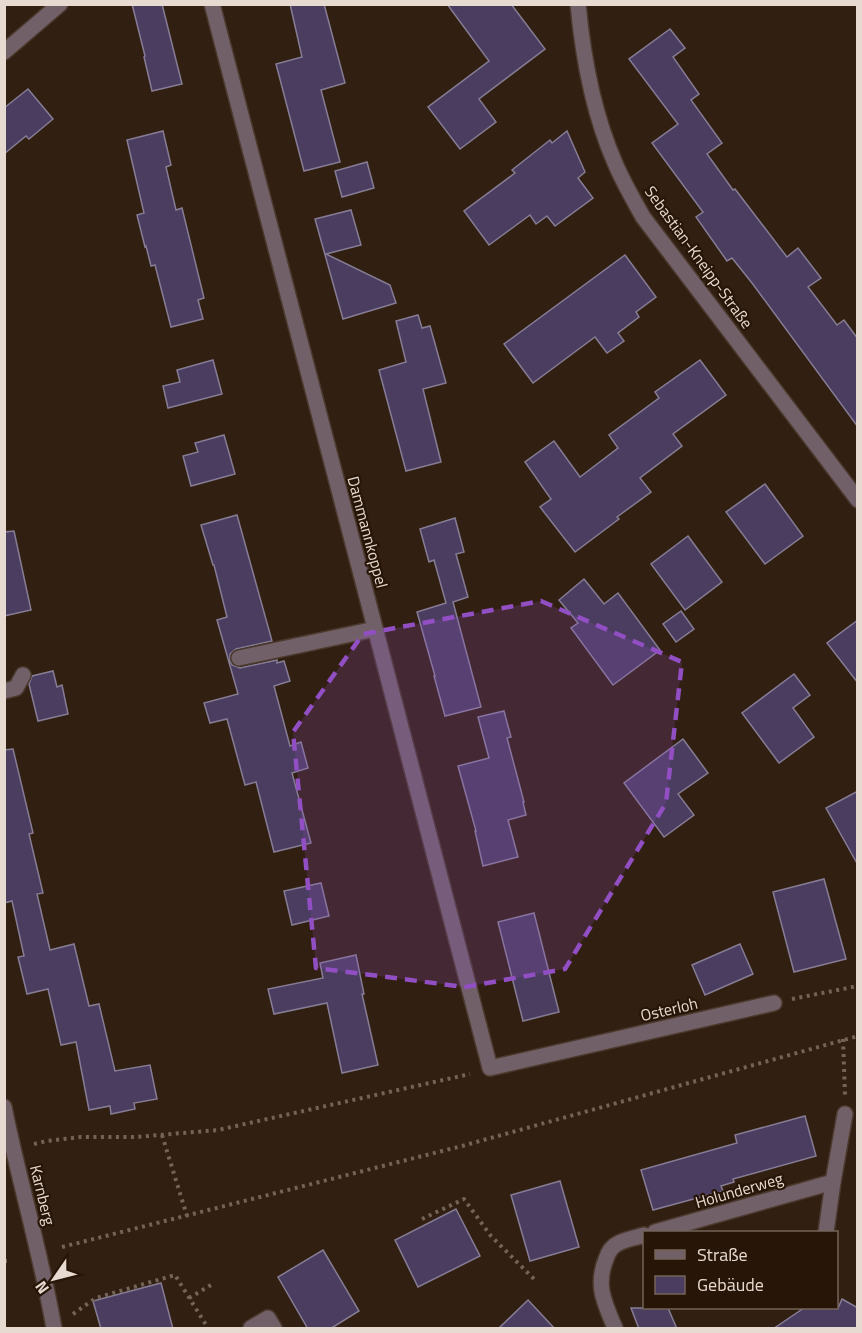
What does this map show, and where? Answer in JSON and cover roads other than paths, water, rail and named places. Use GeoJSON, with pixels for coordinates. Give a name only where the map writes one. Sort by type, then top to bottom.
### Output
{"type":"FeatureCollection","features":[{"type":"Feature","properties":{"kind":"street"},"geometry":{"type":"LineString","coordinates":[[4,52],[60,4]]}},
{"type":"Feature","properties":{"kind":"street","name":"Dammannkoppel"},"geometry":{"type":"LineString","coordinates":[[212,4],[490,1068]]}},
{"type":"Feature","properties":{"kind":"street","name":"Sebastian-Kneipp-Straße"},"geometry":{"type":"LineString","coordinates":[[578,4],[591,88],[606,140],[626,186],[654,231],[858,500]]}},
{"type":"Feature","properties":{"kind":"street"},"geometry":{"type":"LineString","coordinates":[[239,658],[375,629]]}},
{"type":"Feature","properties":{"kind":"street"},"geometry":{"type":"LineString","coordinates":[[4,691],[16,688],[23,675]]}},
{"type":"Feature","properties":{"kind":"street","name":"Osterloh"},"geometry":{"type":"LineString","coordinates":[[490,1068],[774,1003]]}},
{"type":"Feature","properties":{"kind":"street","name":"Karnberg"},"geometry":{"type":"LineString","coordinates":[[4,1107],[9,1151],[47,1292],[54,1328]]}},
{"type":"Feature","properties":{"kind":"street"},"geometry":{"type":"LineString","coordinates":[[826,1231],[845,1114]]}},
{"type":"Feature","properties":{"kind":"street","name":"Holunderweg"},"geometry":{"type":"LineString","coordinates":[[662,1231],[833,1182]]}},
{"type":"Feature","properties":{"kind":"street"},"geometry":{"type":"LineString","coordinates":[[615,1329],[602,1296],[603,1268],[615,1244],[643,1236]]}},
{"type":"Feature","properties":{"kind":"street"},"geometry":{"type":"LineString","coordinates":[[251,1329],[268,1318],[274,1329]]}}]}
